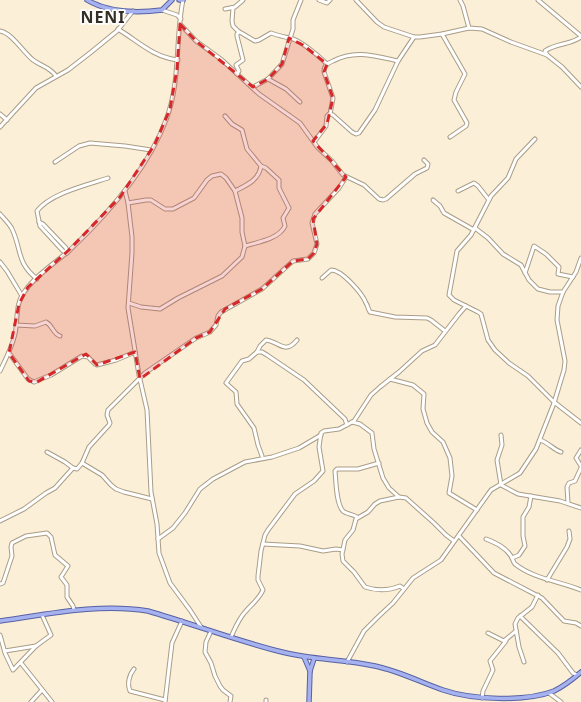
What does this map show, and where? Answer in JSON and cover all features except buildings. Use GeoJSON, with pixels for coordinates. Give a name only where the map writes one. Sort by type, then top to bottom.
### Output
{"type":"FeatureCollection","features":[{"type":"Feature","properties":{"kind":"main road"},"geometry":{"type":"LineString","coordinates":[[87,0],[94,4],[113,10],[133,11],[162,10],[172,0]]}},
{"type":"Feature","properties":{"kind":"main road"},"geometry":{"type":"LineString","coordinates":[[0,621],[42,616],[74,610],[132,608],[182,621],[281,652],[314,659],[347,662],[388,669],[408,675],[444,690],[482,698],[511,700],[549,693],[566,685],[581,672]]}},
{"type":"Feature","properties":{"kind":"main road"},"geometry":{"type":"LineString","coordinates":[[304,657],[310,671]]}},
{"type":"Feature","properties":{"kind":"main road"},"geometry":{"type":"LineString","coordinates":[[309,702],[310,671],[314,659]]}},
{"type":"Feature","properties":{"kind":"street"},"geometry":{"type":"LineString","coordinates":[[94,4],[98,0]]}},
{"type":"Feature","properties":{"kind":"street"},"geometry":{"type":"LineString","coordinates":[[179,0],[182,6]]}},
{"type":"Feature","properties":{"kind":"street"},"geometry":{"type":"LineString","coordinates":[[0,371],[13,340],[19,304],[28,287],[66,253],[125,192],[162,129],[168,114],[178,60],[183,0]]}},
{"type":"Feature","properties":{"kind":"street"},"geometry":{"type":"LineString","coordinates":[[226,9],[233,8],[243,0]]}},
{"type":"Feature","properties":{"kind":"street"},"geometry":{"type":"LineString","coordinates":[[253,87],[268,79],[283,61],[293,29],[293,20],[301,0]]}},
{"type":"Feature","properties":{"kind":"street"},"geometry":{"type":"LineString","coordinates":[[319,0],[325,3],[330,0]]}},
{"type":"Feature","properties":{"kind":"street"},"geometry":{"type":"LineString","coordinates":[[356,0],[377,22],[384,27],[414,37],[442,34],[469,28],[482,29],[510,42],[547,55],[562,67],[581,87]]}},
{"type":"Feature","properties":{"kind":"street"},"geometry":{"type":"LineString","coordinates":[[460,0],[469,28]]}},
{"type":"Feature","properties":{"kind":"street"},"geometry":{"type":"LineString","coordinates":[[538,0],[581,37],[573,41],[551,46],[545,51],[547,55]]}},
{"type":"Feature","properties":{"kind":"street"},"geometry":{"type":"LineString","coordinates":[[233,8],[233,26],[239,32],[255,41],[271,33],[289,38],[304,45],[327,64]]}},
{"type":"Feature","properties":{"kind":"street"},"geometry":{"type":"LineString","coordinates":[[162,10],[177,15],[181,19]]}},
{"type":"Feature","properties":{"kind":"street"},"geometry":{"type":"LineString","coordinates":[[0,127],[36,88],[68,70],[118,29],[133,11]]}},
{"type":"Feature","properties":{"kind":"street"},"geometry":{"type":"LineString","coordinates":[[180,24],[196,41],[222,60],[259,94],[300,123],[314,142],[346,177],[364,185],[379,199],[385,200],[415,174],[427,168],[428,164],[424,160]]}},
{"type":"Feature","properties":{"kind":"street"},"geometry":{"type":"LineString","coordinates":[[118,29],[155,54],[165,58],[178,60]]}},
{"type":"Feature","properties":{"kind":"street"},"geometry":{"type":"LineString","coordinates":[[0,31],[7,34],[28,55],[39,64],[50,69],[56,76]]}},
{"type":"Feature","properties":{"kind":"street"},"geometry":{"type":"LineString","coordinates":[[237,74],[239,70],[236,65],[243,60],[237,36],[239,32]]}},
{"type":"Feature","properties":{"kind":"street"},"geometry":{"type":"LineString","coordinates":[[442,34],[465,74],[456,92],[454,100],[467,124],[450,137]]}},
{"type":"Feature","properties":{"kind":"street"},"geometry":{"type":"LineString","coordinates":[[330,114],[352,132],[356,134],[359,133],[374,110],[398,61],[414,37]]}},
{"type":"Feature","properties":{"kind":"street"},"geometry":{"type":"LineString","coordinates":[[314,142],[326,126],[327,116],[330,114],[333,98],[324,72],[324,68],[327,64],[345,55],[357,54],[398,61]]}},
{"type":"Feature","properties":{"kind":"street"},"geometry":{"type":"LineString","coordinates":[[268,79],[286,89],[300,102]]}},
{"type":"Feature","properties":{"kind":"street"},"geometry":{"type":"LineString","coordinates":[[0,114],[7,120]]}},
{"type":"Feature","properties":{"kind":"street"},"geometry":{"type":"LineString","coordinates":[[225,116],[232,124],[242,130],[247,149],[261,166],[266,168],[279,180],[279,188],[289,208],[283,218],[285,226],[283,230],[268,239],[245,246]]}},
{"type":"Feature","properties":{"kind":"street"},"geometry":{"type":"LineString","coordinates":[[535,140],[516,159],[508,178],[492,194],[471,236],[457,252],[449,295],[454,300],[481,314],[488,340],[495,350],[509,363],[528,376],[554,402],[581,423]]}},
{"type":"Feature","properties":{"kind":"street"},"geometry":{"type":"LineString","coordinates":[[55,162],[79,146],[90,143],[151,150]]}},
{"type":"Feature","properties":{"kind":"street"},"geometry":{"type":"LineString","coordinates":[[235,190],[253,181],[261,166]]}},
{"type":"Feature","properties":{"kind":"street"},"geometry":{"type":"LineString","coordinates":[[128,203],[151,200],[165,209],[173,210],[194,198],[207,180],[212,176],[221,174],[235,190],[242,218],[242,232],[245,246],[242,257],[222,276],[178,298],[160,309],[141,307],[129,302]]}},
{"type":"Feature","properties":{"kind":"street"},"geometry":{"type":"LineString","coordinates":[[0,521],[24,509],[46,493],[56,488],[73,468],[77,468],[82,463],[89,447],[110,423],[107,415],[108,410],[140,378],[196,338],[210,332],[216,325],[218,316],[222,312],[262,289],[293,261],[308,259],[311,257],[317,249],[312,228],[315,214],[339,188],[346,177]]}},
{"type":"Feature","properties":{"kind":"street"},"geometry":{"type":"LineString","coordinates":[[66,253],[66,248],[43,224],[39,222],[37,211],[68,190],[108,178]]}},
{"type":"Feature","properties":{"kind":"street"},"geometry":{"type":"LineString","coordinates":[[458,190],[474,183],[489,200]]}},
{"type":"Feature","properties":{"kind":"street"},"geometry":{"type":"LineString","coordinates":[[125,192],[128,203],[132,253],[129,302],[135,352],[147,410],[152,499],[157,524],[159,553],[170,583],[201,627]]}},
{"type":"Feature","properties":{"kind":"street"},"geometry":{"type":"LineString","coordinates":[[433,200],[440,206],[444,213],[475,229],[488,238],[503,254],[521,265],[529,280],[538,289],[550,292],[563,292]]}},
{"type":"Feature","properties":{"kind":"street"},"geometry":{"type":"LineString","coordinates":[[0,214],[8,222],[14,234],[23,264],[26,269],[37,279]]}},
{"type":"Feature","properties":{"kind":"street"},"geometry":{"type":"LineString","coordinates":[[525,273],[534,246],[546,254],[559,267],[558,274],[573,277]]}},
{"type":"Feature","properties":{"kind":"street"},"geometry":{"type":"LineString","coordinates":[[347,662],[364,631],[393,604],[414,578],[441,560],[450,550],[454,541],[491,490],[520,473],[536,449],[554,402],[564,370],[565,361],[556,313],[563,292],[573,277],[581,258]]}},
{"type":"Feature","properties":{"kind":"street"},"geometry":{"type":"LineString","coordinates":[[0,262],[22,296]]}},
{"type":"Feature","properties":{"kind":"street"},"geometry":{"type":"LineString","coordinates":[[322,278],[331,270],[337,271],[364,298],[370,312],[395,317],[427,318],[445,332]]}},
{"type":"Feature","properties":{"kind":"street"},"geometry":{"type":"LineString","coordinates":[[231,637],[244,612],[263,590],[258,580],[258,576],[265,535],[295,494],[314,481],[323,471],[320,452],[321,436],[324,431],[339,429],[352,422],[359,416],[371,395],[422,351],[435,345],[466,306]]}},
{"type":"Feature","properties":{"kind":"street"},"geometry":{"type":"LineString","coordinates":[[16,325],[35,326],[46,322],[51,326],[55,333],[60,336]]}},
{"type":"Feature","properties":{"kind":"street"},"geometry":{"type":"LineString","coordinates":[[262,456],[254,428],[237,404],[236,392],[226,383],[242,361],[250,358],[257,352],[266,340],[288,347],[292,346],[297,340]]}},
{"type":"Feature","properties":{"kind":"street"},"geometry":{"type":"LineString","coordinates":[[8,353],[28,379],[34,382],[51,375],[82,356],[88,357],[92,362],[97,364],[116,360],[135,352]]}},
{"type":"Feature","properties":{"kind":"street"},"geometry":{"type":"LineString","coordinates":[[257,352],[262,352],[304,380],[345,419],[347,425]]}},
{"type":"Feature","properties":{"kind":"street"},"geometry":{"type":"LineString","coordinates":[[390,379],[414,384],[424,394],[423,409],[427,423],[432,432],[443,442],[450,458],[452,476],[448,492],[477,510]]}},
{"type":"Feature","properties":{"kind":"street"},"geometry":{"type":"LineString","coordinates":[[352,422],[360,424],[372,433],[374,449],[385,482],[399,497]]}},
{"type":"Feature","properties":{"kind":"street"},"geometry":{"type":"LineString","coordinates":[[501,435],[502,445],[497,460],[501,484],[513,492],[568,503],[581,508]]}},
{"type":"Feature","properties":{"kind":"street"},"geometry":{"type":"LineString","coordinates":[[158,539],[173,528],[201,487],[212,479],[246,462],[272,457],[299,448],[321,436]]}},
{"type":"Feature","properties":{"kind":"street"},"geometry":{"type":"LineString","coordinates":[[540,440],[548,443],[561,452]]}},
{"type":"Feature","properties":{"kind":"street"},"geometry":{"type":"LineString","coordinates":[[568,503],[567,487],[569,482],[575,481],[581,467],[576,458],[581,450]]}},
{"type":"Feature","properties":{"kind":"street"},"geometry":{"type":"LineString","coordinates":[[47,452],[73,468]]}},
{"type":"Feature","properties":{"kind":"street"},"geometry":{"type":"LineString","coordinates":[[82,463],[102,475],[111,486],[116,489],[152,499]]}},
{"type":"Feature","properties":{"kind":"street"},"geometry":{"type":"LineString","coordinates":[[357,518],[353,514],[343,512],[342,510],[338,500],[335,471],[337,469],[358,469],[379,463]]}},
{"type":"Feature","properties":{"kind":"street"},"geometry":{"type":"LineString","coordinates":[[512,558],[519,555],[525,546],[523,536],[523,518],[529,507],[531,496]]}},
{"type":"Feature","properties":{"kind":"street"},"geometry":{"type":"LineString","coordinates":[[404,589],[400,586],[385,590],[370,589],[365,587],[354,572],[343,561],[342,557],[345,540],[353,530],[354,521],[357,518],[365,514],[380,501],[399,497],[406,498],[411,501],[446,536],[454,541]]}},
{"type":"Feature","properties":{"kind":"street"},"geometry":{"type":"LineString","coordinates":[[547,580],[567,547],[570,539],[569,531]]}},
{"type":"Feature","properties":{"kind":"street"},"geometry":{"type":"LineString","coordinates":[[0,584],[3,583],[12,556],[12,543],[26,536],[47,533],[51,537],[55,555],[68,566],[61,577],[67,585],[67,597],[74,610]]}},
{"type":"Feature","properties":{"kind":"street"},"geometry":{"type":"LineString","coordinates":[[459,536],[494,573],[538,595],[564,621],[576,623],[581,626]]}},
{"type":"Feature","properties":{"kind":"street"},"geometry":{"type":"LineString","coordinates":[[486,539],[501,546],[512,558],[515,564],[547,580],[562,583],[581,590]]}},
{"type":"Feature","properties":{"kind":"street"},"geometry":{"type":"LineString","coordinates":[[263,544],[300,546],[323,551],[336,549],[343,550]]}},
{"type":"Feature","properties":{"kind":"street"},"geometry":{"type":"LineString","coordinates":[[524,662],[519,647],[515,624],[520,616],[532,607],[538,595]]}},
{"type":"Feature","properties":{"kind":"street"},"geometry":{"type":"LineString","coordinates":[[0,635],[12,669],[21,663],[36,646],[51,635],[42,616]]}},
{"type":"Feature","properties":{"kind":"street"},"geometry":{"type":"LineString","coordinates":[[520,616],[558,653],[573,673],[577,675]]}},
{"type":"Feature","properties":{"kind":"street"},"geometry":{"type":"LineString","coordinates":[[134,669],[129,677],[128,686],[130,691],[165,701],[172,643],[182,621]]}},
{"type":"Feature","properties":{"kind":"street"},"geometry":{"type":"LineString","coordinates":[[211,631],[206,642],[205,652],[220,686],[231,696],[230,702]]}},
{"type":"Feature","properties":{"kind":"street"},"geometry":{"type":"LineString","coordinates":[[482,698],[493,670],[490,661],[516,631]]}},
{"type":"Feature","properties":{"kind":"street"},"geometry":{"type":"LineString","coordinates":[[488,633],[498,637],[502,641],[506,641]]}},
{"type":"Feature","properties":{"kind":"street"},"geometry":{"type":"LineString","coordinates":[[0,654],[36,646]]}},
{"type":"Feature","properties":{"kind":"street"},"geometry":{"type":"LineString","coordinates":[[21,663],[52,702]]}},
{"type":"Feature","properties":{"kind":"street"},"geometry":{"type":"LineString","coordinates":[[31,702],[42,690]]}},
{"type":"Feature","properties":{"kind":"street"},"geometry":{"type":"LineString","coordinates":[[549,693],[561,702]]}},
{"type":"Feature","properties":{"kind":"highlighted area"},"geometry":{"type":"Polygon","coordinates":[[[180,24],[196,41],[253,87],[268,79],[282,64],[289,38],[303,45],[327,64],[324,72],[333,98],[327,124],[313,141],[346,177],[313,219],[317,244],[314,253],[308,259],[293,261],[262,289],[225,309],[210,332],[196,338],[140,379],[135,352],[97,365],[86,354],[37,382],[29,381],[9,353],[19,304],[28,287],[70,249],[120,197],[155,144],[170,109],[177,69],[180,24]]]}},
{"type":"Feature","properties":{"kind":"district","name":"NENI"},"geometry":{"type":"Point","coordinates":[103,17]}}]}
